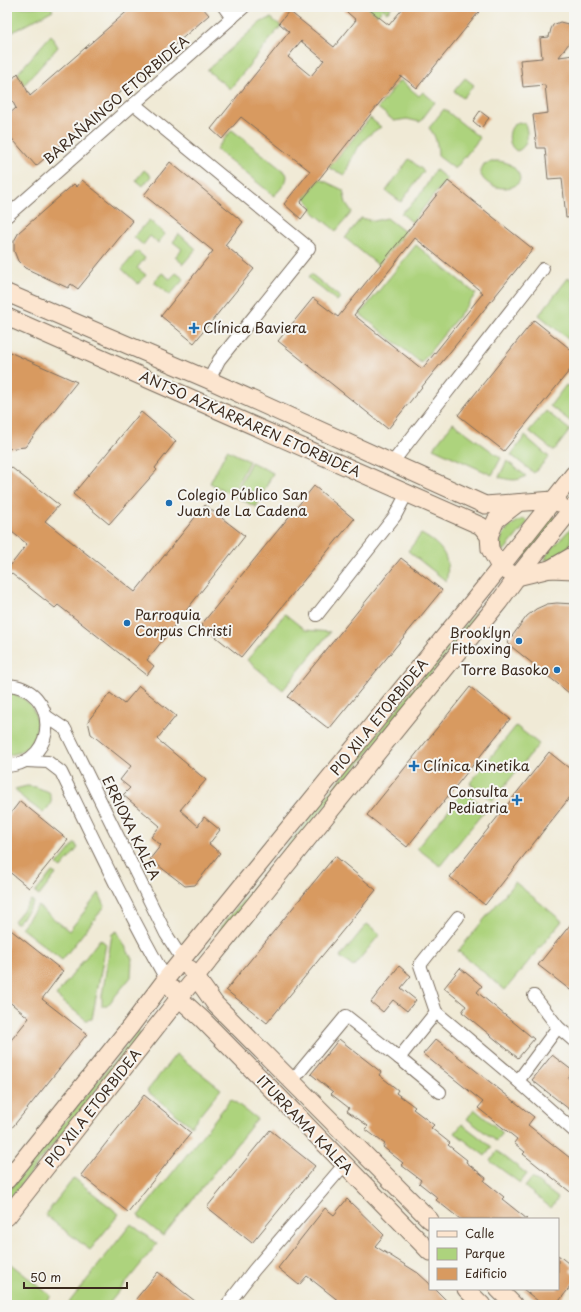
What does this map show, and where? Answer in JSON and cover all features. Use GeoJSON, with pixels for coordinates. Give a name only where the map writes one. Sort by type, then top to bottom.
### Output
{"type":"FeatureCollection","features":[{"type":"Feature","properties":{"kind":"main road","name":"ANTSO AZKARRAREN ETORBIDEA"},"geometry":{"type":"LineString","coordinates":[[7,293],[209,380],[485,506],[554,500]]}},
{"type":"Feature","properties":{"kind":"main road","name":"ANTSO AZKARRAREN ETORBIDEA"},"geometry":{"type":"LineString","coordinates":[[7,317],[481,526],[489,536]]}},
{"type":"Feature","properties":{"kind":"main road","name":"PIO XII.A ETORBIDEA"},"geometry":{"type":"LineString","coordinates":[[7,1180],[125,1033],[182,959],[574,474]]}},
{"type":"Feature","properties":{"kind":"main road"},"geometry":{"type":"LineString","coordinates":[[554,500],[573,511]]}},
{"type":"Feature","properties":{"kind":"main road"},"geometry":{"type":"LineString","coordinates":[[518,503],[496,520],[489,536],[490,550],[500,567],[517,577],[550,569],[574,556]]}},
{"type":"Feature","properties":{"kind":"main road","name":"PIO XII.A ETORBIDEA"},"geometry":{"type":"LineString","coordinates":[[7,1217],[179,998],[499,602],[517,577],[573,511]]}},
{"type":"Feature","properties":{"kind":"main road"},"geometry":{"type":"LineString","coordinates":[[550,569],[574,570]]}},
{"type":"Feature","properties":{"kind":"main road"},"geometry":{"type":"LineString","coordinates":[[182,959],[196,977]]}},
{"type":"Feature","properties":{"kind":"main road","name":"ITURRAMA KALEA"},"geometry":{"type":"LineString","coordinates":[[196,977],[215,1004],[429,1219]]}},
{"type":"Feature","properties":{"kind":"main road"},"geometry":{"type":"LineString","coordinates":[[166,979],[179,998]]}},
{"type":"Feature","properties":{"kind":"main road","name":"ITURRAMA KALEA"},"geometry":{"type":"LineString","coordinates":[[179,998],[239,1057],[429,1251]]}},
{"type":"Feature","properties":{"kind":"main road"},"geometry":{"type":"LineString","coordinates":[[467,1290],[482,1305]]}},
{"type":"Feature","properties":{"kind":"main road"},"geometry":{"type":"LineString","coordinates":[[499,1290],[514,1305]]}},
{"type":"Feature","properties":{"kind":"street"},"geometry":{"type":"LineString","coordinates":[[224,7],[232,18]]}},
{"type":"Feature","properties":{"kind":"street","name":"BARAÑAINGO ETORBIDEA"},"geometry":{"type":"LineString","coordinates":[[7,216],[244,7]]}},
{"type":"Feature","properties":{"kind":"street"},"geometry":{"type":"LineString","coordinates":[[134,104],[309,248],[219,360],[209,380]]}},
{"type":"Feature","properties":{"kind":"street"},"geometry":{"type":"LineString","coordinates":[[392,463],[543,269]]}},
{"type":"Feature","properties":{"kind":"street"},"geometry":{"type":"LineString","coordinates":[[317,615],[394,516],[407,493]]}},
{"type":"Feature","properties":{"kind":"street"},"geometry":{"type":"LineString","coordinates":[[7,685],[14,685],[25,689],[35,696],[42,705],[46,716],[47,730],[44,742],[36,753],[16,764],[7,775]]}},
{"type":"Feature","properties":{"kind":"street","name":"ERRIOXA KALEA"},"geometry":{"type":"LineString","coordinates":[[46,716],[65,730],[166,934],[182,959]]}},
{"type":"Feature","properties":{"kind":"street"},"geometry":{"type":"LineString","coordinates":[[16,764],[48,762],[62,772],[105,863],[166,979]]}},
{"type":"Feature","properties":{"kind":"street"},"geometry":{"type":"LineString","coordinates":[[458,917],[420,965],[436,1012],[518,1080],[574,1132]]}},
{"type":"Feature","properties":{"kind":"street"},"geometry":{"type":"LineString","coordinates":[[534,996],[558,1027],[574,1041]]}},
{"type":"Feature","properties":{"kind":"street"},"geometry":{"type":"LineString","coordinates":[[399,1058],[436,1012]]}},
{"type":"Feature","properties":{"kind":"street"},"geometry":{"type":"LineString","coordinates":[[292,1081],[346,1016],[440,1092]]}},
{"type":"Feature","properties":{"kind":"street"},"geometry":{"type":"LineString","coordinates":[[518,1080],[558,1027]]}},
{"type":"Feature","properties":{"kind":"street"},"geometry":{"type":"LineString","coordinates":[[227,1305],[254,1270],[344,1165]]}},
{"type":"Feature","properties":{"kind":"green space"},"geometry":{"type":"Polygon","coordinates":[[[7,7],[51,7],[53,10],[7,35],[7,7]]]}},
{"type":"Feature","properties":{"kind":"green space"},"geometry":{"type":"Polygon","coordinates":[[[367,7],[392,7],[387,12],[383,9],[377,15],[367,7]]]}},
{"type":"Feature","properties":{"kind":"green space"},"geometry":{"type":"Polygon","coordinates":[[[271,18],[281,26],[230,89],[207,70],[261,22],[271,18]]]}},
{"type":"Feature","properties":{"kind":"green space"},"geometry":{"type":"Polygon","coordinates":[[[51,35],[58,47],[24,85],[18,73],[51,35]]]}},
{"type":"Feature","properties":{"kind":"green space"},"geometry":{"type":"Polygon","coordinates":[[[465,78],[474,85],[463,98],[454,91],[465,78]]]}},
{"type":"Feature","properties":{"kind":"green space"},"geometry":{"type":"Polygon","coordinates":[[[400,80],[419,96],[423,92],[435,102],[420,122],[407,119],[394,121],[378,108],[400,80]]]}},
{"type":"Feature","properties":{"kind":"green space"},"geometry":{"type":"Polygon","coordinates":[[[444,109],[480,138],[455,169],[438,156],[436,141],[429,128],[444,109]]]}},
{"type":"Feature","properties":{"kind":"green space"},"geometry":{"type":"Polygon","coordinates":[[[370,118],[381,127],[368,136],[358,147],[345,175],[329,168],[370,118]]]}},
{"type":"Feature","properties":{"kind":"green space"},"geometry":{"type":"Polygon","coordinates":[[[519,122],[525,124],[527,140],[521,149],[517,151],[511,145],[509,136],[512,127],[519,122]]]}},
{"type":"Feature","properties":{"kind":"green space"},"geometry":{"type":"Polygon","coordinates":[[[232,130],[286,173],[287,179],[274,196],[216,149],[232,130]]]}},
{"type":"Feature","properties":{"kind":"green space"},"geometry":{"type":"Polygon","coordinates":[[[409,159],[424,171],[401,202],[386,191],[409,159]]]}},
{"type":"Feature","properties":{"kind":"green space"},"geometry":{"type":"Polygon","coordinates":[[[501,161],[511,165],[515,169],[520,176],[519,182],[515,186],[499,188],[484,180],[480,172],[484,164],[501,161]]]}},
{"type":"Feature","properties":{"kind":"green space"},"geometry":{"type":"Polygon","coordinates":[[[435,169],[447,179],[412,222],[401,213],[421,193],[435,169]]]}},
{"type":"Feature","properties":{"kind":"green space"},"geometry":{"type":"Polygon","coordinates":[[[144,170],[151,176],[143,186],[136,180],[144,170]]]}},
{"type":"Feature","properties":{"kind":"green space"},"geometry":{"type":"Polygon","coordinates":[[[320,179],[343,190],[346,203],[352,212],[336,231],[314,213],[309,202],[305,198],[320,179]]]}},
{"type":"Feature","properties":{"kind":"green space"},"geometry":{"type":"Polygon","coordinates":[[[361,218],[374,221],[387,218],[405,232],[378,265],[345,238],[361,218]]]}},
{"type":"Feature","properties":{"kind":"green space"},"geometry":{"type":"Polygon","coordinates":[[[149,220],[165,234],[158,243],[150,236],[143,245],[134,237],[149,220]]]}},
{"type":"Feature","properties":{"kind":"green space"},"geometry":{"type":"Polygon","coordinates":[[[179,234],[196,249],[183,264],[175,257],[182,249],[173,242],[179,234]]]}},
{"type":"Feature","properties":{"kind":"green space"},"geometry":{"type":"Polygon","coordinates":[[[416,245],[476,294],[421,363],[360,314],[416,245]]]}},
{"type":"Feature","properties":{"kind":"green space"},"geometry":{"type":"Polygon","coordinates":[[[137,251],[145,258],[137,268],[146,275],[138,284],[122,269],[137,251]]]}},
{"type":"Feature","properties":{"kind":"green space"},"geometry":{"type":"Polygon","coordinates":[[[162,273],[170,279],[176,273],[184,279],[170,295],[154,282],[162,273]]]}},
{"type":"Feature","properties":{"kind":"green space"},"geometry":{"type":"Polygon","coordinates":[[[311,274],[340,297],[337,301],[308,278],[311,274]]]}},
{"type":"Feature","properties":{"kind":"green space"},"geometry":{"type":"Polygon","coordinates":[[[569,277],[574,285],[574,344],[539,315],[569,277]]]}},
{"type":"Feature","properties":{"kind":"green space"},"geometry":{"type":"Polygon","coordinates":[[[566,385],[574,391],[574,424],[550,406],[566,385]]]}},
{"type":"Feature","properties":{"kind":"green space"},"geometry":{"type":"Polygon","coordinates":[[[546,411],[570,430],[554,451],[529,431],[546,411]]]}},
{"type":"Feature","properties":{"kind":"green space"},"geometry":{"type":"Polygon","coordinates":[[[453,423],[501,458],[492,475],[433,448],[453,423]]]}},
{"type":"Feature","properties":{"kind":"green space"},"geometry":{"type":"Polygon","coordinates":[[[525,436],[549,457],[534,473],[511,455],[525,436]]]}},
{"type":"Feature","properties":{"kind":"green space"},"geometry":{"type":"Polygon","coordinates":[[[227,450],[249,461],[232,495],[210,483],[227,450]]]}},
{"type":"Feature","properties":{"kind":"green space"},"geometry":{"type":"Polygon","coordinates":[[[507,461],[526,476],[513,480],[499,477],[507,461]]]}},
{"type":"Feature","properties":{"kind":"green space"},"geometry":{"type":"Polygon","coordinates":[[[251,462],[273,473],[256,507],[234,496],[251,462]]]}},
{"type":"Feature","properties":{"kind":"green space"},"geometry":{"type":"Polygon","coordinates":[[[552,515],[556,519],[522,561],[518,558],[552,515]]]}},
{"type":"Feature","properties":{"kind":"green space"},"geometry":{"type":"Polygon","coordinates":[[[525,519],[528,522],[503,552],[501,541],[506,531],[515,523],[525,519]]]}},
{"type":"Feature","properties":{"kind":"green space"},"geometry":{"type":"Polygon","coordinates":[[[570,529],[571,539],[567,548],[553,558],[545,560],[547,554],[570,529]]]}},
{"type":"Feature","properties":{"kind":"green space"},"geometry":{"type":"Polygon","coordinates":[[[421,534],[434,542],[443,553],[447,565],[446,581],[408,551],[421,534]]]}},
{"type":"Feature","properties":{"kind":"green space"},"geometry":{"type":"Polygon","coordinates":[[[476,611],[480,613],[223,933],[219,930],[476,611]]]}},
{"type":"Feature","properties":{"kind":"green space"},"geometry":{"type":"Polygon","coordinates":[[[285,614],[305,630],[330,632],[283,690],[247,660],[285,614]]]}},
{"type":"Feature","properties":{"kind":"green space"},"geometry":{"type":"Polygon","coordinates":[[[7,693],[20,697],[29,704],[35,714],[37,725],[35,736],[29,745],[20,752],[7,755],[7,693]]]}},
{"type":"Feature","properties":{"kind":"green space"},"geometry":{"type":"Polygon","coordinates":[[[516,726],[539,744],[492,801],[470,783],[516,726]]]}},
{"type":"Feature","properties":{"kind":"green space"},"geometry":{"type":"Polygon","coordinates":[[[27,786],[36,787],[49,792],[51,801],[48,808],[43,813],[23,798],[15,789],[27,786]]]}},
{"type":"Feature","properties":{"kind":"green space"},"geometry":{"type":"Polygon","coordinates":[[[464,791],[486,809],[440,866],[417,848],[464,791]]]}},
{"type":"Feature","properties":{"kind":"green space"},"geometry":{"type":"Polygon","coordinates":[[[75,843],[78,848],[61,868],[57,865],[75,843]]]}},
{"type":"Feature","properties":{"kind":"green space"},"geometry":{"type":"Polygon","coordinates":[[[52,872],[56,874],[39,896],[35,893],[52,872]]]}},
{"type":"Feature","properties":{"kind":"green space"},"geometry":{"type":"Polygon","coordinates":[[[515,882],[562,921],[505,990],[458,951],[515,882]]]}},
{"type":"Feature","properties":{"kind":"green space"},"geometry":{"type":"Polygon","coordinates":[[[99,893],[105,906],[62,960],[21,928],[38,906],[69,931],[99,893]]]}},
{"type":"Feature","properties":{"kind":"green space"},"geometry":{"type":"Polygon","coordinates":[[[31,900],[34,902],[17,924],[14,921],[31,900]]]}},
{"type":"Feature","properties":{"kind":"green space"},"geometry":{"type":"Polygon","coordinates":[[[367,924],[380,934],[353,967],[340,957],[367,924]]]}},
{"type":"Feature","properties":{"kind":"green space"},"geometry":{"type":"Polygon","coordinates":[[[117,931],[132,959],[131,977],[107,1006],[102,1006],[102,996],[112,934],[117,931]]]}},
{"type":"Feature","properties":{"kind":"green space"},"geometry":{"type":"Polygon","coordinates":[[[100,939],[106,944],[92,1019],[86,1020],[56,996],[100,939]]]}},
{"type":"Feature","properties":{"kind":"green space"},"geometry":{"type":"Polygon","coordinates":[[[138,1031],[141,1034],[7,1202],[7,1193],[138,1031]]]}},
{"type":"Feature","properties":{"kind":"green space"},"geometry":{"type":"Polygon","coordinates":[[[176,1054],[221,1089],[191,1126],[147,1091],[176,1054]]]}},
{"type":"Feature","properties":{"kind":"green space"},"geometry":{"type":"Polygon","coordinates":[[[231,1099],[257,1119],[163,1236],[138,1216],[231,1099]]]}},
{"type":"Feature","properties":{"kind":"green space"},"geometry":{"type":"Polygon","coordinates":[[[474,1109],[503,1133],[496,1141],[467,1119],[474,1109]]]}},
{"type":"Feature","properties":{"kind":"green space"},"geometry":{"type":"Polygon","coordinates":[[[462,1124],[492,1147],[485,1156],[455,1133],[462,1124]]]}},
{"type":"Feature","properties":{"kind":"green space"},"geometry":{"type":"Polygon","coordinates":[[[497,1151],[527,1174],[520,1183],[490,1161],[497,1151]]]}},
{"type":"Feature","properties":{"kind":"green space"},"geometry":{"type":"Polygon","coordinates":[[[74,1178],[119,1214],[90,1250],[45,1215],[74,1178]]]}},
{"type":"Feature","properties":{"kind":"green space"},"geometry":{"type":"Polygon","coordinates":[[[532,1178],[558,1198],[551,1208],[525,1187],[532,1178]]]}},
{"type":"Feature","properties":{"kind":"green space"},"geometry":{"type":"Polygon","coordinates":[[[131,1224],[157,1244],[108,1305],[67,1305],[131,1224]]]}},
{"type":"Feature","properties":{"kind":"green space"},"geometry":{"type":"Polygon","coordinates":[[[7,1261],[51,1296],[44,1305],[7,1305],[7,1261]]]}},
{"type":"Feature","properties":{"kind":"building"},"geometry":{"type":"Polygon","coordinates":[[[132,7],[202,7],[209,15],[36,166],[7,133],[7,116],[16,108],[7,91],[7,85],[18,73],[30,96],[132,7]]]}},
{"type":"Feature","properties":{"kind":"building"},"geometry":{"type":"Polygon","coordinates":[[[341,7],[366,7],[389,25],[404,7],[483,7],[417,88],[401,76],[300,203],[308,210],[301,219],[284,204],[310,171],[241,117],[222,139],[211,129],[289,32],[279,23],[289,11],[334,47],[356,20],[341,7]],[[301,41],[288,57],[311,76],[324,60],[301,41]]]}},
{"type":"Feature","properties":{"kind":"building"},"geometry":{"type":"Polygon","coordinates":[[[560,22],[568,24],[573,31],[573,35],[572,39],[559,57],[574,55],[574,217],[566,218],[562,178],[548,179],[545,148],[537,148],[533,115],[548,113],[545,85],[523,87],[520,60],[542,58],[540,38],[549,37],[553,25],[560,22]]]}},
{"type":"Feature","properties":{"kind":"building"},"geometry":{"type":"Polygon","coordinates":[[[480,111],[489,118],[481,128],[473,121],[480,111]]]}},
{"type":"Feature","properties":{"kind":"building"},"geometry":{"type":"Polygon","coordinates":[[[170,162],[243,222],[225,245],[254,269],[194,343],[161,316],[213,251],[144,195],[170,162]]]}},
{"type":"Feature","properties":{"kind":"building"},"geometry":{"type":"Polygon","coordinates":[[[82,180],[133,221],[78,289],[71,284],[68,288],[25,268],[18,261],[14,251],[14,241],[19,232],[74,184],[77,187],[82,180]]]}},
{"type":"Feature","properties":{"kind":"building"},"geometry":{"type":"Polygon","coordinates":[[[448,181],[533,249],[388,429],[278,341],[313,298],[338,317],[448,181]],[[415,238],[354,315],[422,369],[483,293],[415,238]]]}},
{"type":"Feature","properties":{"kind":"building"},"geometry":{"type":"Polygon","coordinates":[[[534,320],[574,352],[574,365],[504,451],[458,415],[534,320]]]}},
{"type":"Feature","properties":{"kind":"building"},"geometry":{"type":"Polygon","coordinates":[[[7,351],[77,382],[25,447],[7,449],[7,351]]]}},
{"type":"Feature","properties":{"kind":"building"},"geometry":{"type":"Polygon","coordinates":[[[141,412],[176,441],[155,468],[157,470],[109,524],[73,494],[141,412]]]}},
{"type":"Feature","properties":{"kind":"building"},"geometry":{"type":"Polygon","coordinates":[[[7,464],[59,505],[45,521],[135,592],[205,505],[245,536],[147,660],[154,666],[147,675],[58,605],[55,608],[7,570],[27,544],[7,528],[7,464]]]}},
{"type":"Feature","properties":{"kind":"building"},"geometry":{"type":"Polygon","coordinates":[[[314,486],[354,519],[241,657],[201,625],[314,486]]]}},
{"type":"Feature","properties":{"kind":"building"},"geometry":{"type":"Polygon","coordinates":[[[401,558],[442,590],[329,729],[288,697],[401,558]]]}},
{"type":"Feature","properties":{"kind":"building","name":"Torre Basoko"},"geometry":{"type":"Polygon","coordinates":[[[547,604],[574,604],[574,697],[507,643],[527,616],[536,609],[547,604]]]}},
{"type":"Feature","properties":{"kind":"building"},"geometry":{"type":"Polygon","coordinates":[[[139,686],[176,716],[157,739],[206,780],[180,810],[198,826],[204,817],[220,830],[209,844],[220,853],[195,885],[185,886],[150,859],[161,845],[151,837],[160,826],[123,795],[130,788],[120,780],[131,766],[91,734],[88,721],[110,693],[124,704],[139,686]]]}},
{"type":"Feature","properties":{"kind":"building"},"geometry":{"type":"Polygon","coordinates":[[[470,687],[510,719],[407,847],[367,815],[470,687]]]}},
{"type":"Feature","properties":{"kind":"building"},"geometry":{"type":"Polygon","coordinates":[[[549,752],[574,772],[574,792],[485,905],[450,877],[549,752]]]}},
{"type":"Feature","properties":{"kind":"building"},"geometry":{"type":"Polygon","coordinates":[[[20,801],[68,840],[29,888],[7,870],[7,818],[20,801]]]}},
{"type":"Feature","properties":{"kind":"building"},"geometry":{"type":"Polygon","coordinates":[[[335,856],[376,890],[267,1023],[226,990],[335,856]]]}},
{"type":"Feature","properties":{"kind":"building"},"geometry":{"type":"Polygon","coordinates":[[[574,920],[574,993],[538,965],[574,920]]]}},
{"type":"Feature","properties":{"kind":"building"},"geometry":{"type":"Polygon","coordinates":[[[7,927],[63,971],[42,999],[87,1034],[7,1134],[7,1045],[29,1018],[7,1000],[7,927]]]}},
{"type":"Feature","properties":{"kind":"building"},"geometry":{"type":"Polygon","coordinates":[[[399,966],[411,976],[401,988],[416,1000],[407,1011],[393,1000],[383,1012],[371,1002],[399,966]]]}},
{"type":"Feature","properties":{"kind":"building"},"geometry":{"type":"Polygon","coordinates":[[[460,968],[482,986],[477,992],[534,1039],[518,1058],[462,1012],[466,1006],[444,988],[460,968]]]}},
{"type":"Feature","properties":{"kind":"building"},"geometry":{"type":"Polygon","coordinates":[[[339,1039],[381,1072],[379,1075],[398,1090],[396,1093],[415,1107],[413,1109],[434,1125],[431,1128],[450,1143],[448,1145],[486,1178],[484,1181],[504,1197],[502,1199],[526,1218],[459,1218],[436,1200],[438,1198],[419,1183],[421,1180],[401,1165],[403,1163],[383,1147],[385,1144],[365,1129],[368,1126],[347,1111],[349,1108],[331,1094],[333,1092],[311,1074],[339,1039]]]}},
{"type":"Feature","properties":{"kind":"building"},"geometry":{"type":"Polygon","coordinates":[[[436,1039],[534,1117],[528,1125],[574,1161],[574,1195],[523,1154],[525,1152],[514,1143],[517,1139],[478,1108],[483,1102],[423,1054],[436,1039]]]}},
{"type":"Feature","properties":{"kind":"building"},"geometry":{"type":"Polygon","coordinates":[[[552,1055],[573,1071],[568,1078],[574,1082],[574,1113],[532,1080],[552,1055]]]}},
{"type":"Feature","properties":{"kind":"building"},"geometry":{"type":"Polygon","coordinates":[[[144,1095],[191,1133],[128,1212],[81,1175],[144,1095]]]}},
{"type":"Feature","properties":{"kind":"building"},"geometry":{"type":"Polygon","coordinates":[[[270,1130],[315,1166],[252,1243],[207,1207],[270,1130]]]}},
{"type":"Feature","properties":{"kind":"building"},"geometry":{"type":"Polygon","coordinates":[[[347,1199],[384,1235],[375,1246],[418,1273],[429,1283],[429,1290],[436,1290],[451,1305],[344,1305],[307,1276],[299,1285],[278,1268],[325,1208],[334,1215],[347,1199]]]}},
{"type":"Feature","properties":{"kind":"building"},"geometry":{"type":"Polygon","coordinates":[[[559,1256],[573,1267],[570,1271],[574,1275],[574,1282],[556,1305],[552,1305],[547,1301],[543,1305],[524,1290],[559,1290],[559,1256]]]}},
{"type":"Feature","properties":{"kind":"building"},"geometry":{"type":"Polygon","coordinates":[[[158,1272],[200,1305],[131,1305],[158,1272]]]}},
{"type":"Feature","properties":{"kind":"place","name":"Clínica Baviera"},"geometry":{"type":"Point","coordinates":[194,328]}},
{"type":"Feature","properties":{"kind":"place","name":"Colegio Público San Juan de La Cadena"},"geometry":{"type":"Point","coordinates":[169,503]}},
{"type":"Feature","properties":{"kind":"place","name":"Parroquia Corpus Christi"},"geometry":{"type":"Point","coordinates":[127,623]}},
{"type":"Feature","properties":{"kind":"place","name":"Brooklyn Fitboxing"},"geometry":{"type":"Point","coordinates":[519,641]}},
{"type":"Feature","properties":{"kind":"place","name":"Torre Basoko"},"geometry":{"type":"Point","coordinates":[557,670]}},
{"type":"Feature","properties":{"kind":"place","name":"Clínica Kinetika"},"geometry":{"type":"Point","coordinates":[414,766]}},
{"type":"Feature","properties":{"kind":"place","name":"Consulta Pediatria"},"geometry":{"type":"Point","coordinates":[517,800]}}]}
